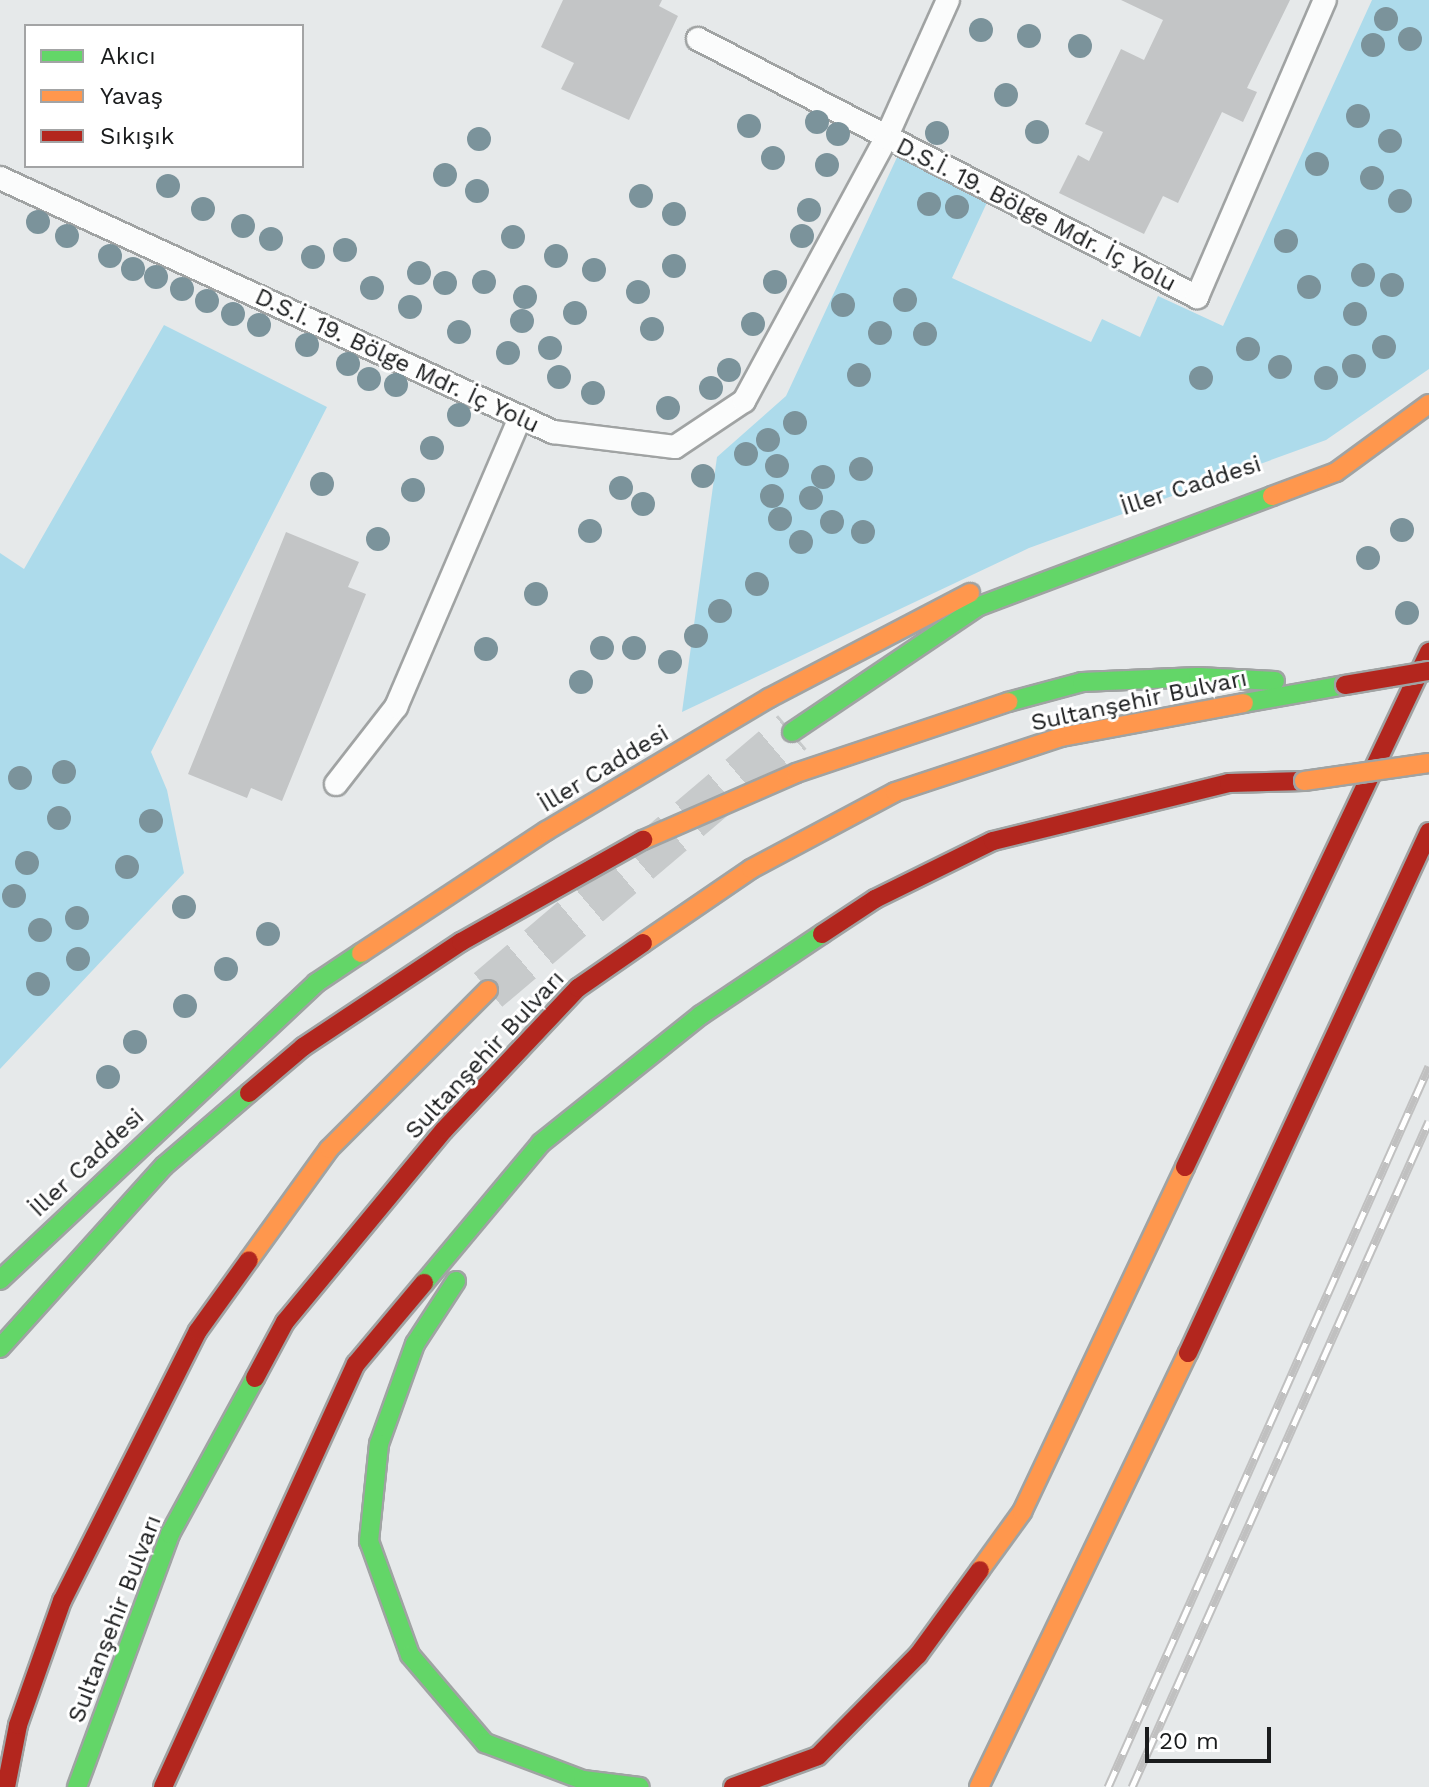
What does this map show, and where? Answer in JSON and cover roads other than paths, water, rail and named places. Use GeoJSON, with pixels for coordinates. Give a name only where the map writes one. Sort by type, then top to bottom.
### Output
{"type":"FeatureCollection","features":[{"type":"Feature","properties":{"kind":"main road"},"geometry":{"type":"LineString","coordinates":[[792,732],[977,607],[1336,472],[1429,404]]}},
{"type":"Feature","properties":{"kind":"main road","name":"İller Caddesi"},"geometry":{"type":"LineString","coordinates":[[0,1280],[316,983],[546,831],[769,698],[998,579],[1235,492],[1336,472]]}},
{"type":"Feature","properties":{"kind":"main road"},"geometry":{"type":"LineString","coordinates":[[733,1787],[818,1756],[918,1655],[1022,1512],[1429,652]]}},
{"type":"Feature","properties":{"kind":"main road","name":"Sultanşehir Bulvarı"},"geometry":{"type":"LineString","coordinates":[[77,1787],[170,1534],[285,1322],[444,1130],[578,988],[751,869],[895,792],[1061,737],[1429,671]]}},
{"type":"Feature","properties":{"kind":"main road"},"geometry":{"type":"LineString","coordinates":[[0,1348],[164,1166],[303,1047],[461,942],[612,854],[796,773],[945,719],[1082,682],[1198,677],[1345,685]]}},
{"type":"Feature","properties":{"kind":"main road"},"geometry":{"type":"LineString","coordinates":[[163,1787],[356,1364],[541,1143],[701,1015],[875,899],[993,841],[1229,783],[1304,781],[1429,763]]}},
{"type":"Feature","properties":{"kind":"main road"},"geometry":{"type":"LineString","coordinates":[[979,1787],[1255,1215],[1429,832]]}},
{"type":"Feature","properties":{"kind":"main road"},"geometry":{"type":"LineString","coordinates":[[6,1787],[18,1725],[62,1601],[198,1331],[329,1149],[488,990]]}},
{"type":"Feature","properties":{"kind":"main road"},"geometry":{"type":"LineString","coordinates":[[551,1163],[607,1090]]}},
{"type":"Feature","properties":{"kind":"main road"},"geometry":{"type":"LineString","coordinates":[[465,1266],[415,1344],[379,1444],[369,1541],[410,1655],[485,1743],[583,1780],[640,1787]]}},
{"type":"Feature","properties":{"kind":"main road"},"geometry":{"type":"LineString","coordinates":[[429,1677],[483,1760]]}},
{"type":"Feature","properties":{"kind":"lane","name":"D.S.İ. 19. Bölge Mdr. İç Yolu"},"geometry":{"type":"LineString","coordinates":[[0,178],[553,432],[675,447],[723,418],[744,401],[886,138],[948,0]]}},
{"type":"Feature","properties":{"kind":"lane","name":"D.S.İ. 19. Bölge Mdr. İç Yolu"},"geometry":{"type":"LineString","coordinates":[[698,39],[1197,297],[1325,0]]}},
{"type":"Feature","properties":{"kind":"lane"},"geometry":{"type":"LineString","coordinates":[[336,784],[396,707],[520,417]]}},
{"type":"Feature","properties":{"kind":"tunnel"},"geometry":{"type":"LineString","coordinates":[[488,990],[792,732]]}},
{"type":"Feature","properties":{"kind":"railway"},"geometry":{"type":"LineString","coordinates":[[1108,1787],[1429,1066]]}},
{"type":"Feature","properties":{"kind":"railway"},"geometry":{"type":"LineString","coordinates":[[1132,1787],[1429,1121]]}}]}
